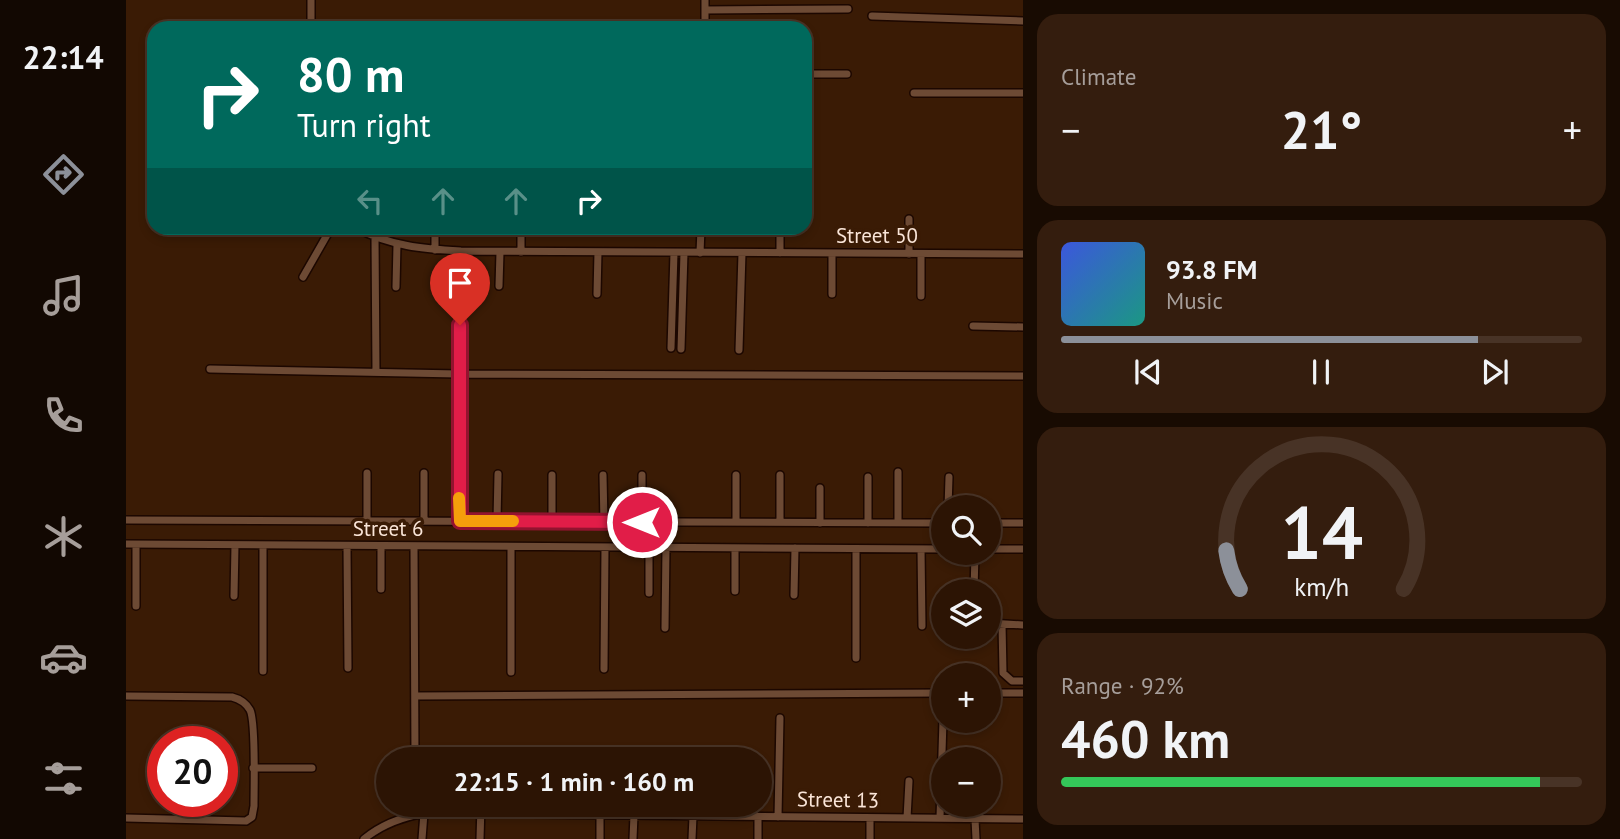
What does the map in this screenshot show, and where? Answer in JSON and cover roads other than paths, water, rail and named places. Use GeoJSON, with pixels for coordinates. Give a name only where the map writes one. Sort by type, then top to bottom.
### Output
{"type":"FeatureCollection","features":[{"type":"Feature","properties":{"kind":"lane"},"geometry":{"type":"LineString","coordinates":[[311,0],[311,21]]}},
{"type":"Feature","properties":{"kind":"lane"},"geometry":{"type":"LineString","coordinates":[[705,0],[705,21]]}},
{"type":"Feature","properties":{"kind":"lane"},"geometry":{"type":"LineString","coordinates":[[705,10],[848,9]]}},
{"type":"Feature","properties":{"kind":"lane"},"geometry":{"type":"LineString","coordinates":[[872,16],[1023,21]]}},
{"type":"Feature","properties":{"kind":"lane"},"geometry":{"type":"LineString","coordinates":[[812,74],[848,74]]}},
{"type":"Feature","properties":{"kind":"lane"},"geometry":{"type":"LineString","coordinates":[[915,93],[1023,93]]}},
{"type":"Feature","properties":{"kind":"lane"},"geometry":{"type":"LineString","coordinates":[[909,219],[909,254]]}},
{"type":"Feature","properties":{"kind":"lane"},"geometry":{"type":"LineString","coordinates":[[303,277],[327,235]]}},
{"type":"Feature","properties":{"kind":"lane","name":"Street 50"},"geometry":{"type":"LineString","coordinates":[[371,235],[397,244],[461,251],[1023,254]]}},
{"type":"Feature","properties":{"kind":"lane"},"geometry":{"type":"LineString","coordinates":[[435,235],[435,250]]}},
{"type":"Feature","properties":{"kind":"lane"},"geometry":{"type":"LineString","coordinates":[[521,235],[521,252]]}},
{"type":"Feature","properties":{"kind":"lane"},"geometry":{"type":"LineString","coordinates":[[700,253],[701,235]]}},
{"type":"Feature","properties":{"kind":"lane"},"geometry":{"type":"LineString","coordinates":[[780,235],[780,253]]}},
{"type":"Feature","properties":{"kind":"lane"},"geometry":{"type":"LineString","coordinates":[[375,237],[376,372]]}},
{"type":"Feature","properties":{"kind":"lane"},"geometry":{"type":"LineString","coordinates":[[396,287],[397,244]]}},
{"type":"Feature","properties":{"kind":"lane"},"geometry":{"type":"LineString","coordinates":[[460,521],[458,374],[461,251]]}},
{"type":"Feature","properties":{"kind":"lane"},"geometry":{"type":"LineString","coordinates":[[499,286],[500,252]]}},
{"type":"Feature","properties":{"kind":"lane"},"geometry":{"type":"LineString","coordinates":[[597,294],[598,252]]}},
{"type":"Feature","properties":{"kind":"lane"},"geometry":{"type":"LineString","coordinates":[[671,348],[674,253]]}},
{"type":"Feature","properties":{"kind":"lane"},"geometry":{"type":"LineString","coordinates":[[681,349],[684,253]]}},
{"type":"Feature","properties":{"kind":"lane"},"geometry":{"type":"LineString","coordinates":[[739,350],[742,253]]}},
{"type":"Feature","properties":{"kind":"lane"},"geometry":{"type":"LineString","coordinates":[[832,253],[832,294]]}},
{"type":"Feature","properties":{"kind":"lane"},"geometry":{"type":"LineString","coordinates":[[920,296],[921,254]]}},
{"type":"Feature","properties":{"kind":"lane"},"geometry":{"type":"LineString","coordinates":[[973,326],[1023,327]]}},
{"type":"Feature","properties":{"kind":"lane"},"geometry":{"type":"LineString","coordinates":[[210,369],[458,374],[1023,376]]}},
{"type":"Feature","properties":{"kind":"lane"},"geometry":{"type":"LineString","coordinates":[[898,472],[898,523]]}},
{"type":"Feature","properties":{"kind":"lane"},"geometry":{"type":"LineString","coordinates":[[366,521],[367,473]]}},
{"type":"Feature","properties":{"kind":"lane"},"geometry":{"type":"LineString","coordinates":[[424,474],[424,521]]}},
{"type":"Feature","properties":{"kind":"lane"},"geometry":{"type":"LineString","coordinates":[[497,521],[498,474]]}},
{"type":"Feature","properties":{"kind":"lane"},"geometry":{"type":"LineString","coordinates":[[552,475],[552,522]]}},
{"type":"Feature","properties":{"kind":"lane"},"geometry":{"type":"LineString","coordinates":[[603,475],[604,522]]}},
{"type":"Feature","properties":{"kind":"lane"},"geometry":{"type":"LineString","coordinates":[[642,475],[642,522]]}},
{"type":"Feature","properties":{"kind":"lane"},"geometry":{"type":"LineString","coordinates":[[736,475],[736,522]]}},
{"type":"Feature","properties":{"kind":"lane"},"geometry":{"type":"LineString","coordinates":[[780,475],[780,522]]}},
{"type":"Feature","properties":{"kind":"lane"},"geometry":{"type":"LineString","coordinates":[[868,477],[868,523]]}},
{"type":"Feature","properties":{"kind":"lane"},"geometry":{"type":"LineString","coordinates":[[948,495],[949,477]]}},
{"type":"Feature","properties":{"kind":"lane"},"geometry":{"type":"LineString","coordinates":[[820,488],[820,523]]}},
{"type":"Feature","properties":{"kind":"lane","name":"Street 6"},"geometry":{"type":"LineString","coordinates":[[126,520],[931,523]]}},
{"type":"Feature","properties":{"kind":"lane"},"geometry":{"type":"LineString","coordinates":[[1001,523],[1023,523]]}},
{"type":"Feature","properties":{"kind":"lane","name":"Street 6"},"geometry":{"type":"LineString","coordinates":[[126,544],[931,549]]}},
{"type":"Feature","properties":{"kind":"lane"},"geometry":{"type":"LineString","coordinates":[[136,545],[136,606]]}},
{"type":"Feature","properties":{"kind":"lane"},"geometry":{"type":"LineString","coordinates":[[234,596],[235,545]]}},
{"type":"Feature","properties":{"kind":"lane"},"geometry":{"type":"LineString","coordinates":[[263,546],[263,671]]}},
{"type":"Feature","properties":{"kind":"lane"},"geometry":{"type":"LineString","coordinates":[[348,546],[348,668]]}},
{"type":"Feature","properties":{"kind":"lane"},"geometry":{"type":"LineString","coordinates":[[381,546],[381,589]]}},
{"type":"Feature","properties":{"kind":"lane"},"geometry":{"type":"LineString","coordinates":[[414,546],[415,747]]}},
{"type":"Feature","properties":{"kind":"lane"},"geometry":{"type":"LineString","coordinates":[[511,673],[512,547]]}},
{"type":"Feature","properties":{"kind":"lane"},"geometry":{"type":"LineString","coordinates":[[604,669],[605,547]]}},
{"type":"Feature","properties":{"kind":"lane"},"geometry":{"type":"LineString","coordinates":[[665,628],[666,547]]}},
{"type":"Feature","properties":{"kind":"lane"},"geometry":{"type":"LineString","coordinates":[[649,548],[649,593]]}},
{"type":"Feature","properties":{"kind":"lane"},"geometry":{"type":"LineString","coordinates":[[735,548],[735,591]]}},
{"type":"Feature","properties":{"kind":"lane"},"geometry":{"type":"LineString","coordinates":[[794,548],[794,594]]}},
{"type":"Feature","properties":{"kind":"lane"},"geometry":{"type":"LineString","coordinates":[[856,549],[856,659]]}},
{"type":"Feature","properties":{"kind":"lane"},"geometry":{"type":"LineString","coordinates":[[921,549],[922,626]]}},
{"type":"Feature","properties":{"kind":"lane"},"geometry":{"type":"LineString","coordinates":[[1001,549],[1023,549]]}},
{"type":"Feature","properties":{"kind":"lane"},"geometry":{"type":"LineString","coordinates":[[1023,625],[1002,624],[1003,673],[1012,681],[1023,681]]}},
{"type":"Feature","properties":{"kind":"lane"},"geometry":{"type":"LineString","coordinates":[[415,696],[931,693]]}},
{"type":"Feature","properties":{"kind":"lane"},"geometry":{"type":"LineString","coordinates":[[1001,693],[1023,693]]}},
{"type":"Feature","properties":{"kind":"lane"},"geometry":{"type":"LineString","coordinates":[[126,696],[232,696],[239,699],[252,717],[253,768],[253,813],[246,821],[126,818]]}},
{"type":"Feature","properties":{"kind":"lane"},"geometry":{"type":"LineString","coordinates":[[778,817],[780,718]]}},
{"type":"Feature","properties":{"kind":"lane"},"geometry":{"type":"LineString","coordinates":[[940,818],[943,733]]}},
{"type":"Feature","properties":{"kind":"lane"},"geometry":{"type":"LineString","coordinates":[[253,768],[312,768]]}},
{"type":"Feature","properties":{"kind":"lane"},"geometry":{"type":"LineString","coordinates":[[908,818],[909,781]]}},
{"type":"Feature","properties":{"kind":"lane","name":"Street 13"},"geometry":{"type":"LineString","coordinates":[[364,839],[393,822],[409,817]]}},
{"type":"Feature","properties":{"kind":"lane"},"geometry":{"type":"LineString","coordinates":[[419,817],[422,839]]}},
{"type":"Feature","properties":{"kind":"lane"},"geometry":{"type":"LineString","coordinates":[[480,839],[481,817]]}},
{"type":"Feature","properties":{"kind":"lane"},"geometry":{"type":"LineString","coordinates":[[600,817],[600,839]]}},
{"type":"Feature","properties":{"kind":"lane"},"geometry":{"type":"LineString","coordinates":[[633,839],[634,817]]}},
{"type":"Feature","properties":{"kind":"lane"},"geometry":{"type":"LineString","coordinates":[[690,817],[692,839]]}},
{"type":"Feature","properties":{"kind":"lane"},"geometry":{"type":"LineString","coordinates":[[758,817],[758,839]]}},
{"type":"Feature","properties":{"kind":"lane","name":"Street 13"},"geometry":{"type":"LineString","coordinates":[[772,817],[1023,819]]}},
{"type":"Feature","properties":{"kind":"lane"},"geometry":{"type":"LineString","coordinates":[[870,818],[870,839]]}},
{"type":"Feature","properties":{"kind":"lane"},"geometry":{"type":"LineString","coordinates":[[975,819],[976,839]]}}]}
